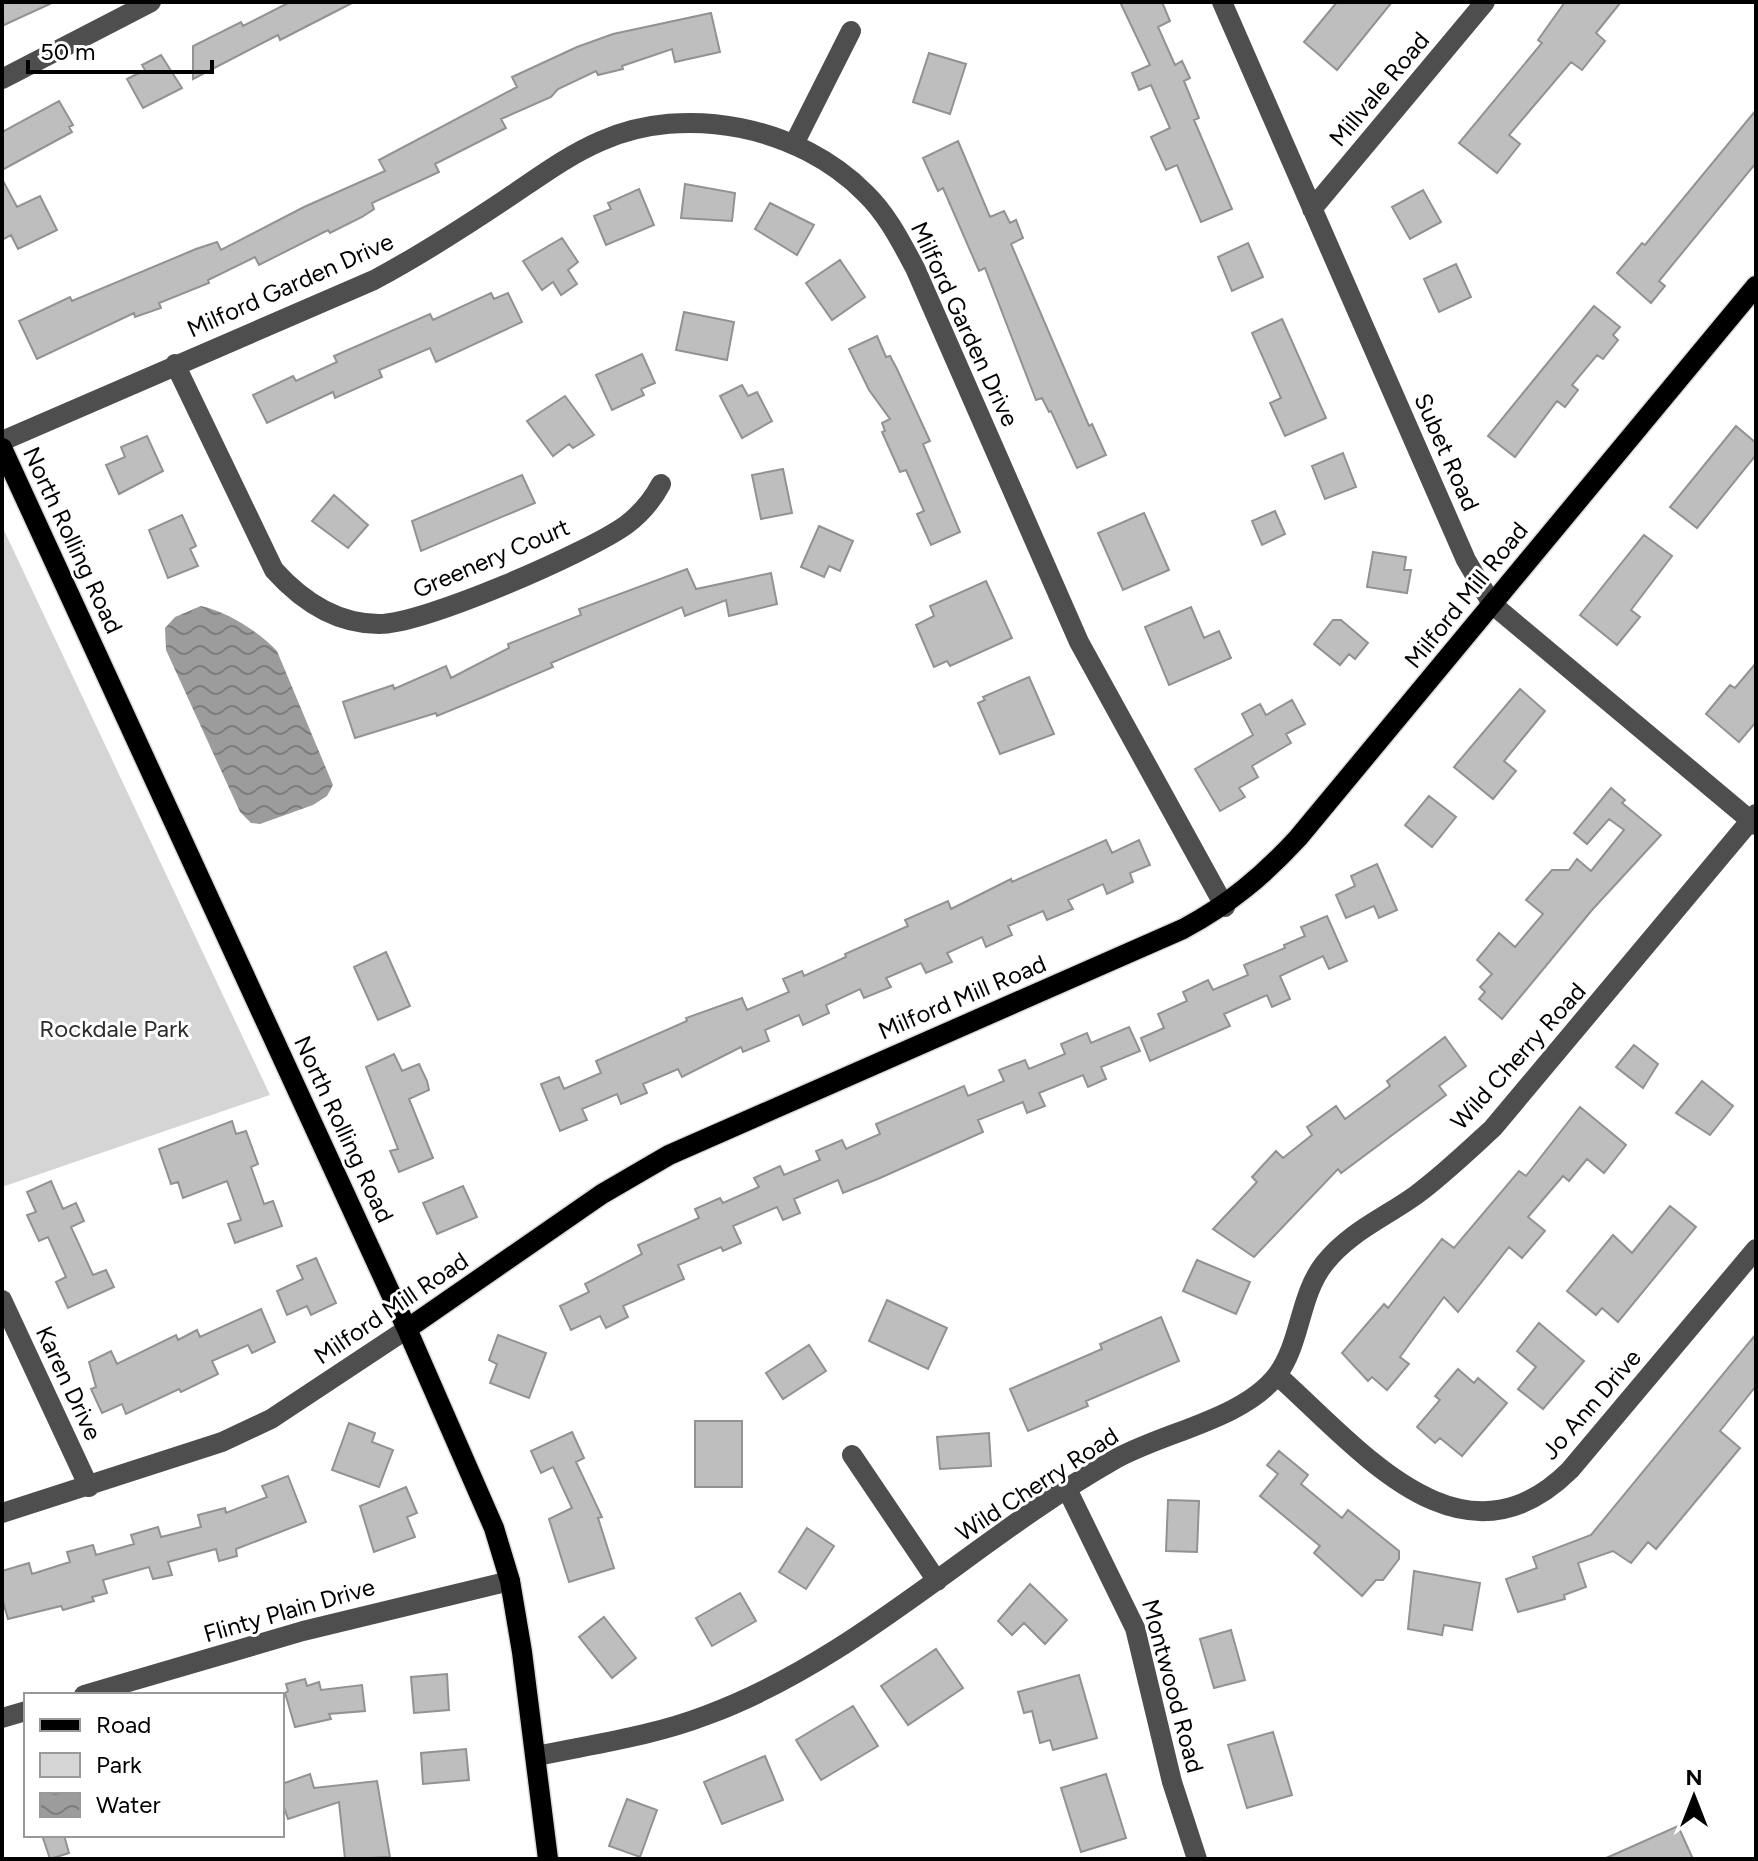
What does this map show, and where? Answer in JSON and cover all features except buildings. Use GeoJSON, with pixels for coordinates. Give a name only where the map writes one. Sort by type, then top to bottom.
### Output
{"type":"FeatureCollection","features":[{"type":"Feature","properties":{"kind":"main road","name":"Milford Mill Road"},"geometry":{"type":"LineString","coordinates":[[407,1329],[602,1194],[669,1155],[1183,929],[1225,907],[1265,874],[1298,838],[1756,286]]}},
{"type":"Feature","properties":{"kind":"main road","name":"North Rolling Road"},"geometry":{"type":"LineString","coordinates":[[2,448],[469,1467],[510,1581],[537,1756],[548,1859]]}},
{"type":"Feature","properties":{"kind":"street"},"geometry":{"type":"LineString","coordinates":[[2,79],[151,2]]}},
{"type":"Feature","properties":{"kind":"street","name":"Subet Road"},"geometry":{"type":"LineString","coordinates":[[1222,2],[1466,560],[1492,604],[1754,820]]}},
{"type":"Feature","properties":{"kind":"street","name":"Millvale Road"},"geometry":{"type":"LineString","coordinates":[[1312,209],[1485,2]]}},
{"type":"Feature","properties":{"kind":"street"},"geometry":{"type":"LineString","coordinates":[[794,144],[851,31]]}},
{"type":"Feature","properties":{"kind":"street","name":"Milford Garden Drive"},"geometry":{"type":"LineString","coordinates":[[2,441],[398,267],[566,159],[602,140],[640,128],[713,123],[794,144],[833,166],[855,184],[893,227],[915,268],[1079,642],[1225,907]]}},
{"type":"Feature","properties":{"kind":"street","name":"Greenery Court"},"geometry":{"type":"LineString","coordinates":[[175,364],[258,543],[274,570],[292,590],[316,607],[348,620],[379,624],[408,621],[442,610],[597,542],[648,506],[661,484]]}},
{"type":"Feature","properties":{"kind":"street","name":"Wild Cherry Road"},"geometry":{"type":"LineString","coordinates":[[537,1756],[666,1729],[708,1715],[794,1674],[937,1581],[1113,1460],[1228,1410],[1277,1375],[1323,1265],[1377,1217],[1413,1197],[1448,1170],[1493,1128],[1754,820]]}},
{"type":"Feature","properties":{"kind":"street","name":"Jo Ann Drive"},"geometry":{"type":"LineString","coordinates":[[1277,1375],[1400,1483],[1426,1499],[1457,1511],[1491,1512],[1524,1504],[1550,1490],[1570,1470],[1756,1249]]}},
{"type":"Feature","properties":{"kind":"street","name":"Karen Drive"},"geometry":{"type":"LineString","coordinates":[[2,1300],[89,1487]]}},
{"type":"Feature","properties":{"kind":"street","name":"Milford Mill Road"},"geometry":{"type":"LineString","coordinates":[[2,1513],[222,1442],[271,1419],[407,1329]]}},
{"type":"Feature","properties":{"kind":"street"},"geometry":{"type":"LineString","coordinates":[[852,1455],[937,1581]]}},
{"type":"Feature","properties":{"kind":"street","name":"Montwood Road"},"geometry":{"type":"LineString","coordinates":[[1067,1489],[1135,1628],[1172,1782],[1197,1859]]}},
{"type":"Feature","properties":{"kind":"street","name":"Flinty Plain Drive"},"geometry":{"type":"LineString","coordinates":[[91,1693],[303,1631],[510,1581]]}},
{"type":"Feature","properties":{"kind":"street"},"geometry":{"type":"LineString","coordinates":[[2,1718],[24,1712]]}},
{"type":"Feature","properties":{"kind":"green space","name":"Rockdale Park"},"geometry":{"type":"Polygon","coordinates":[[[2,526],[270,1095],[2,1187],[2,526]]]}},
{"type":"Feature","properties":{"kind":"water"},"geometry":{"type":"Polygon","coordinates":[[[201,606],[242,624],[277,651],[333,785],[327,796],[313,805],[260,824],[251,823],[240,812],[166,650],[165,628],[175,617],[201,606]]]}}]}
